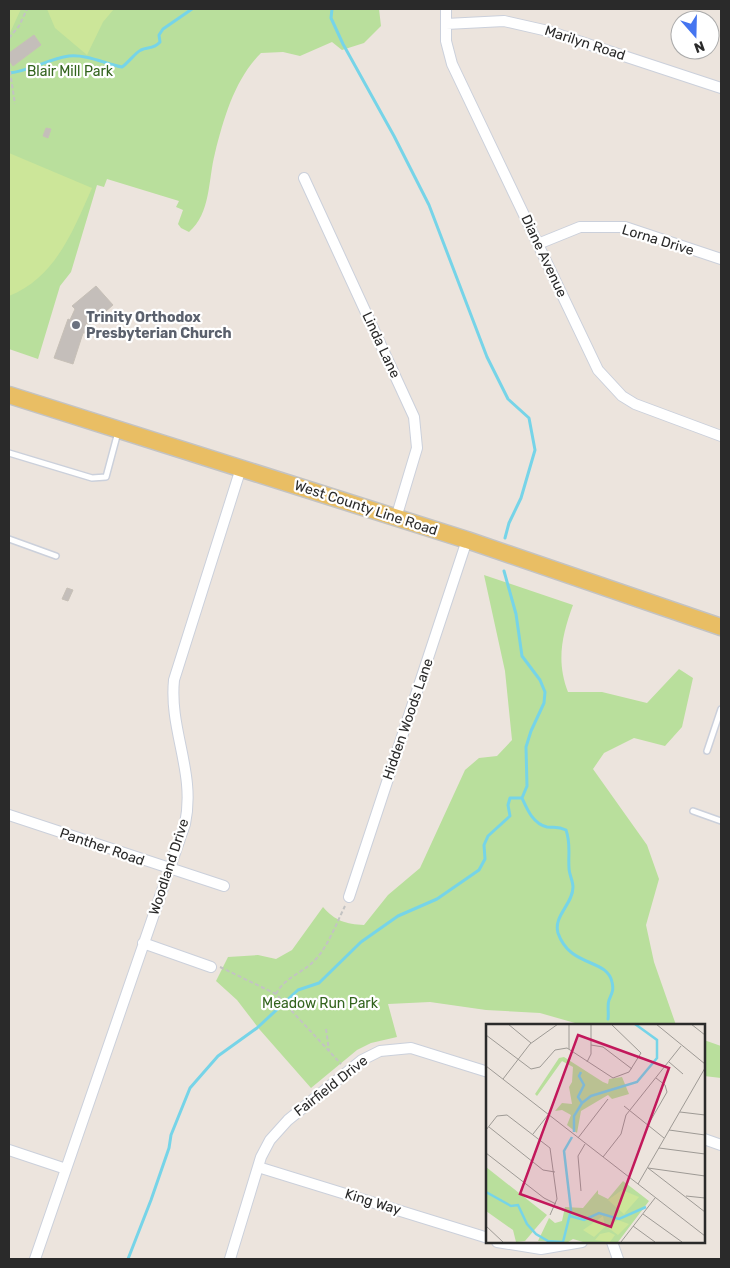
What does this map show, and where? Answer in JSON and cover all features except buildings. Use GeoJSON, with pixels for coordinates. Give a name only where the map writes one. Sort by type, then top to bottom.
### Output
{"type":"FeatureCollection","features":[{"type":"Feature","properties":{"kind":"main road","name":"West County Line Road"},"geometry":{"type":"LineString","coordinates":[[9,395],[467,540],[721,627]]}},
{"type":"Feature","properties":{"kind":"street","name":"Diane Avenue"},"geometry":{"type":"LineString","coordinates":[[446,9],[446,41],[452,64],[598,370],[610,384],[634,404],[721,436]]}},
{"type":"Feature","properties":{"kind":"street","name":"Marilyn Road"},"geometry":{"type":"LineString","coordinates":[[446,24],[504,21],[548,30],[721,88]]}},
{"type":"Feature","properties":{"kind":"street","name":"Linda Lane"},"geometry":{"type":"LineString","coordinates":[[304,178],[414,417],[417,448],[396,518]]}},
{"type":"Feature","properties":{"kind":"street","name":"Lorna Drive"},"geometry":{"type":"LineString","coordinates":[[538,244],[580,227],[625,227],[721,259]]}},
{"type":"Feature","properties":{"kind":"street","name":"Woodland Drive"},"geometry":{"type":"LineString","coordinates":[[35,1259],[185,824],[189,794],[188,778],[173,711],[174,680],[241,468]]}},
{"type":"Feature","properties":{"kind":"street","name":"Hidden Woods Lane"},"geometry":{"type":"LineString","coordinates":[[349,897],[467,540]]}},
{"type":"Feature","properties":{"kind":"street","name":"Panther Road"},"geometry":{"type":"LineString","coordinates":[[9,815],[224,886]]}},
{"type":"Feature","properties":{"kind":"street"},"geometry":{"type":"LineString","coordinates":[[143,943],[211,967]]}},
{"type":"Feature","properties":{"kind":"street","name":"Fairfield Drive"},"geometry":{"type":"LineString","coordinates":[[230,1259],[258,1167],[270,1140],[278,1130],[370,1055],[397,1048],[422,1051],[486,1071]]}},
{"type":"Feature","properties":{"kind":"street"},"geometry":{"type":"LineString","coordinates":[[705,1140],[721,1144]]}},
{"type":"Feature","properties":{"kind":"street"},"geometry":{"type":"LineString","coordinates":[[9,1150],[66,1169]]}},
{"type":"Feature","properties":{"kind":"street","name":"King Way"},"geometry":{"type":"LineString","coordinates":[[258,1167],[486,1237]]}},
{"type":"Feature","properties":{"kind":"street"},"geometry":{"type":"LineString","coordinates":[[503,1243],[541,1249],[576,1243]]}},
{"type":"Feature","properties":{"kind":"street"},"geometry":{"type":"LineString","coordinates":[[612,1243],[618,1259]]}},
{"type":"Feature","properties":{"kind":"lane"},"geometry":{"type":"LineString","coordinates":[[9,453],[92,478],[106,477],[119,430]]}},
{"type":"Feature","properties":{"kind":"lane"},"geometry":{"type":"LineString","coordinates":[[9,539],[56,556]]}},
{"type":"Feature","properties":{"kind":"lane"},"geometry":{"type":"LineString","coordinates":[[707,751],[721,709]]}},
{"type":"Feature","properties":{"kind":"lane"},"geometry":{"type":"LineString","coordinates":[[693,812],[721,821]]}},
{"type":"Feature","properties":{"kind":"path"},"geometry":{"type":"LineString","coordinates":[[9,38],[19,26],[27,9]]}},
{"type":"Feature","properties":{"kind":"path"},"geometry":{"type":"LineString","coordinates":[[9,65],[15,104]]}},
{"type":"Feature","properties":{"kind":"path"},"geometry":{"type":"LineString","coordinates":[[276,994],[287,978],[314,961],[320,954],[349,897]]}},
{"type":"Feature","properties":{"kind":"path"},"geometry":{"type":"LineString","coordinates":[[211,967],[218,966],[276,994],[347,1072]]}},
{"type":"Feature","properties":{"kind":"path"},"geometry":{"type":"LineString","coordinates":[[326,1029],[329,1052]]}},
{"type":"Feature","properties":{"kind":"green space","name":"Blair Mill Park"},"geometry":{"type":"Polygon","coordinates":[[[9,9],[379,9],[381,26],[364,43],[342,50],[332,42],[300,56],[283,52],[261,53],[244,75],[232,99],[215,153],[205,206],[196,224],[189,232],[178,224],[183,210],[176,207],[179,201],[107,179],[104,187],[97,185],[71,272],[60,286],[38,359],[9,349],[9,9]]]}},
{"type":"Feature","properties":{"kind":"green space"},"geometry":{"type":"Polygon","coordinates":[[[9,9],[21,9],[9,35],[9,9]]]}},
{"type":"Feature","properties":{"kind":"green space"},"geometry":{"type":"Polygon","coordinates":[[[47,9],[114,9],[103,22],[87,55],[55,28],[47,9]]]}},
{"type":"Feature","properties":{"kind":"green space"},"geometry":{"type":"Polygon","coordinates":[[[9,153],[92,188],[61,251],[39,278],[9,296],[9,153]]]}},
{"type":"Feature","properties":{"kind":"green space","name":"Meadow Run Park"},"geometry":{"type":"Polygon","coordinates":[[[484,575],[573,605],[563,638],[561,659],[564,681],[568,692],[602,692],[647,703],[679,669],[693,678],[682,727],[665,746],[634,738],[604,753],[593,769],[647,845],[659,879],[646,925],[654,962],[676,1024],[578,1024],[540,1013],[486,1010],[430,1002],[388,1004],[397,1037],[371,1043],[357,1050],[311,1088],[260,1030],[237,1000],[216,981],[228,957],[258,955],[276,959],[292,950],[323,907],[332,916],[341,921],[364,925],[388,895],[420,868],[465,770],[479,758],[497,756],[512,740],[505,671],[484,575]]]}},
{"type":"Feature","properties":{"kind":"green space"},"geometry":{"type":"Polygon","coordinates":[[[705,1040],[721,1046],[721,1078],[705,1076],[705,1040]]]}},
{"type":"Feature","properties":{"kind":"waterway"},"geometry":{"type":"LineString","coordinates":[[9,73],[69,56],[89,58],[122,67],[139,51],[158,44],[160,42],[159,35],[163,29],[192,9]]}},
{"type":"Feature","properties":{"kind":"waterway"},"geometry":{"type":"LineString","coordinates":[[332,9],[331,18],[343,44],[394,136],[429,205],[487,357],[508,399],[529,418],[535,450],[521,498],[509,523],[505,538]]}},
{"type":"Feature","properties":{"kind":"waterway"},"geometry":{"type":"LineString","coordinates":[[504,571],[516,614],[522,656],[540,680],[545,692],[544,703],[526,747],[527,786],[522,798],[531,816],[538,823],[547,827],[566,830],[568,835],[569,870],[573,887],[570,899],[558,921],[558,933],[571,952],[609,974],[613,987],[608,1002],[608,1019]]}},
{"type":"Feature","properties":{"kind":"waterway"},"geometry":{"type":"LineString","coordinates":[[128,1259],[151,1200],[169,1148],[171,1135],[190,1088],[218,1056],[257,1028],[298,990],[319,983],[361,942],[398,916],[437,899],[479,870],[485,859],[484,845],[488,836],[510,816],[508,805],[510,798],[522,798]]}},
{"type":"Feature","properties":{"kind":"place","name":"Trinity Orthodox Presbyterian Church"},"geometry":{"type":"Point","coordinates":[76,325]}}]}
